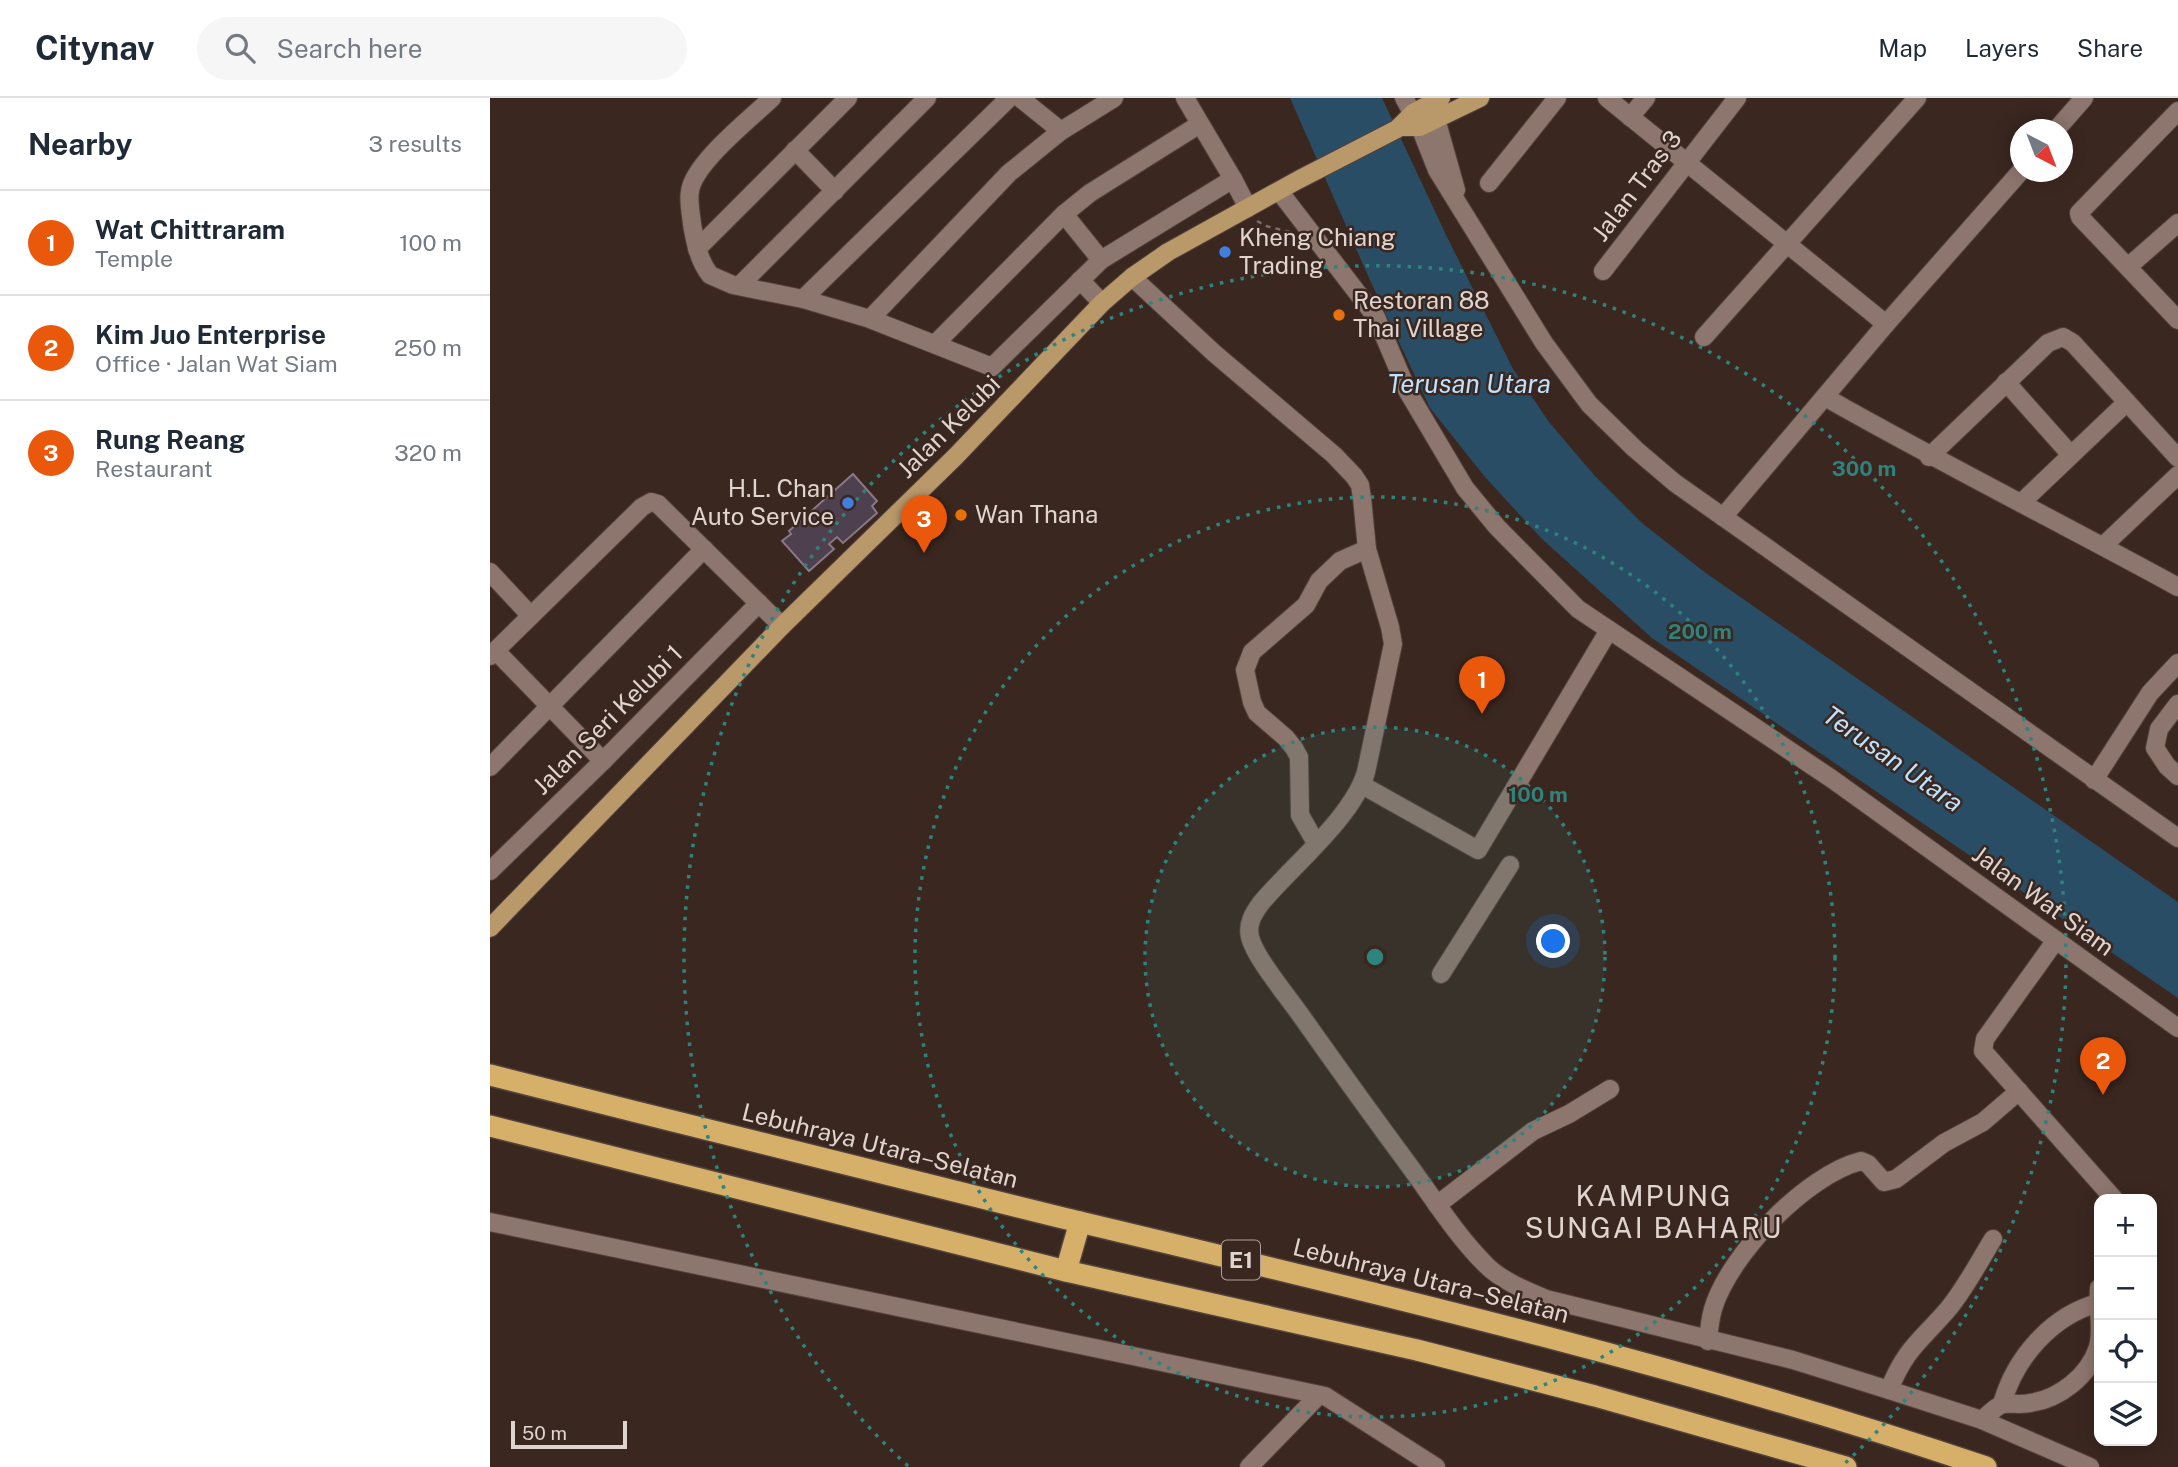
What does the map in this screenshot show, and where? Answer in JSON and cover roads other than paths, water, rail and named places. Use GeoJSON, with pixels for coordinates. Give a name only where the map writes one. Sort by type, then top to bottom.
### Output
{"type":"FeatureCollection","features":[{"type":"Feature","properties":{"kind":"highway","name":"Lebuhraya Utara–Selatan"},"geometry":{"type":"LineString","coordinates":[[490,1074],[1413,1303],[1677,1372],[1872,1428],[1986,1467]]}},
{"type":"Feature","properties":{"kind":"highway","name":"E1"},"geometry":{"type":"LineString","coordinates":[[490,1126],[1066,1271],[1417,1350],[1595,1396],[1846,1467]]}},
{"type":"Feature","properties":{"kind":"highway"},"geometry":{"type":"LineString","coordinates":[[1066,1271],[1080,1222]]}},
{"type":"Feature","properties":{"kind":"main road","name":"Jalan Kelubi"},"geometry":{"type":"LineString","coordinates":[[490,928],[782,626],[956,456],[1102,303],[1132,277],[1168,252],[1398,128],[1424,108],[1480,98]]}},
{"type":"Feature","properties":{"kind":"street"},"geometry":{"type":"LineString","coordinates":[[772,98],[709,158],[692,182],[689,203],[697,249],[710,275],[718,280],[803,299],[870,319],[992,367],[1101,260],[1233,179]]}},
{"type":"Feature","properties":{"kind":"street"},"geometry":{"type":"LineString","coordinates":[[697,249],[848,98]]}},
{"type":"Feature","properties":{"kind":"street"},"geometry":{"type":"LineString","coordinates":[[740,285],[927,98]]}},
{"type":"Feature","properties":{"kind":"street"},"geometry":{"type":"LineString","coordinates":[[803,299],[1009,98]]}},
{"type":"Feature","properties":{"kind":"street"},"geometry":{"type":"LineString","coordinates":[[1020,98],[1061,131]]}},
{"type":"Feature","properties":{"kind":"street"},"geometry":{"type":"LineString","coordinates":[[870,319],[1009,173],[1061,131],[1114,98]]}},
{"type":"Feature","properties":{"kind":"street"},"geometry":{"type":"LineString","coordinates":[[1185,98],[1248,208]]}},
{"type":"Feature","properties":{"kind":"street"},"geometry":{"type":"LineString","coordinates":[[1489,183],[1557,98]]}},
{"type":"Feature","properties":{"kind":"street"},"geometry":{"type":"LineString","coordinates":[[1607,98],[1886,324]]}},
{"type":"Feature","properties":{"kind":"street"},"geometry":{"type":"LineString","coordinates":[[1630,117],[1646,98]]}},
{"type":"Feature","properties":{"kind":"street","name":"Jalan Tras 3"},"geometry":{"type":"LineString","coordinates":[[1603,271],[1737,98]]}},
{"type":"Feature","properties":{"kind":"street"},"geometry":{"type":"LineString","coordinates":[[1704,337],[1917,98]]}},
{"type":"Feature","properties":{"kind":"street"},"geometry":{"type":"LineString","coordinates":[[2066,119],[2084,98]]}},
{"type":"Feature","properties":{"kind":"street"},"geometry":{"type":"LineString","coordinates":[[1424,108],[1460,204],[1544,343],[1589,404],[1635,449],[1675,483],[2178,838]]}},
{"type":"Feature","properties":{"kind":"street"},"geometry":{"type":"LineString","coordinates":[[2178,111],[2078,213],[2178,320]]}},
{"type":"Feature","properties":{"kind":"street"},"geometry":{"type":"LineString","coordinates":[[935,344],[1064,214],[1090,193],[1200,124]]}},
{"type":"Feature","properties":{"kind":"street"},"geometry":{"type":"LineString","coordinates":[[795,150],[835,191]]}},
{"type":"Feature","properties":{"kind":"street"},"geometry":{"type":"LineString","coordinates":[[1723,517],[2010,182]]}},
{"type":"Feature","properties":{"kind":"street","name":"Jalan Wat Siam"},"geometry":{"type":"LineString","coordinates":[[1279,191],[1376,317],[1408,392],[1465,488],[1497,527],[1578,609],[1832,779],[2178,1028]]}},
{"type":"Feature","properties":{"kind":"street"},"geometry":{"type":"LineString","coordinates":[[1064,214],[1101,260]]}},
{"type":"Feature","properties":{"kind":"street"},"geometry":{"type":"LineString","coordinates":[[2129,266],[2178,223]]}},
{"type":"Feature","properties":{"kind":"street"},"geometry":{"type":"LineString","coordinates":[[1132,277],[1214,353],[1334,454],[1360,485],[1367,549],[1393,644],[1362,785],[1348,807],[1257,909],[1249,927],[1250,940],[1266,967],[1464,1241],[1488,1266],[1524,1290],[1546,1299],[1793,1360],[1982,1420],[2090,1467]]}},
{"type":"Feature","properties":{"kind":"street"},"geometry":{"type":"LineString","coordinates":[[1080,279],[1102,303]]}},
{"type":"Feature","properties":{"kind":"street"},"geometry":{"type":"LineString","coordinates":[[1929,457],[2048,343],[2063,337],[2073,343],[2178,458]]}},
{"type":"Feature","properties":{"kind":"street"},"geometry":{"type":"LineString","coordinates":[[2006,382],[2071,454]]}},
{"type":"Feature","properties":{"kind":"street"},"geometry":{"type":"LineString","coordinates":[[1825,397],[1929,457],[2178,587]]}},
{"type":"Feature","properties":{"kind":"street"},"geometry":{"type":"LineString","coordinates":[[2021,503],[2127,402]]}},
{"type":"Feature","properties":{"kind":"street"},"geometry":{"type":"LineString","coordinates":[[2103,546],[2178,475]]}},
{"type":"Feature","properties":{"kind":"street"},"geometry":{"type":"LineString","coordinates":[[603,761],[551,707],[493,653],[642,506],[651,502],[658,505],[782,626]]}},
{"type":"Feature","properties":{"kind":"street"},"geometry":{"type":"LineString","coordinates":[[1316,843],[1300,815],[1299,758],[1286,738],[1257,713],[1245,670],[1252,652],[1306,605],[1319,581],[1340,561],[1367,549]]}},
{"type":"Feature","properties":{"kind":"street"},"geometry":{"type":"LineString","coordinates":[[490,766],[704,550]]}},
{"type":"Feature","properties":{"kind":"street"},"geometry":{"type":"LineString","coordinates":[[490,572],[531,616]]}},
{"type":"Feature","properties":{"kind":"street","name":"Jalan Seri Kelubi 1"},"geometry":{"type":"LineString","coordinates":[[490,871],[760,603]]}},
{"type":"Feature","properties":{"kind":"street"},"geometry":{"type":"LineString","coordinates":[[1362,785],[1478,850],[1609,631]]}},
{"type":"Feature","properties":{"kind":"street"},"geometry":{"type":"LineString","coordinates":[[2094,780],[2150,693],[2178,663]]}},
{"type":"Feature","properties":{"kind":"street"},"geometry":{"type":"LineString","coordinates":[[2178,704],[2159,729],[2155,748],[2167,766],[2178,775]]}},
{"type":"Feature","properties":{"kind":"street"},"geometry":{"type":"LineString","coordinates":[[1441,974],[1510,865]]}},
{"type":"Feature","properties":{"kind":"street"},"geometry":{"type":"LineString","coordinates":[[2056,940],[1985,1039],[1983,1051],[2110,1194]]}},
{"type":"Feature","properties":{"kind":"street"},"geometry":{"type":"LineString","coordinates":[[1437,1205],[1532,1131],[1569,1114],[1609,1089]]}},
{"type":"Feature","properties":{"kind":"street"},"geometry":{"type":"LineString","coordinates":[[1708,1340],[1712,1309],[1739,1259],[1775,1218],[1812,1186],[1845,1166],[1861,1161],[1868,1164],[1884,1182],[1890,1182],[1944,1143],[1983,1122],[2019,1091]]}},
{"type":"Feature","properties":{"kind":"street"},"geometry":{"type":"LineString","coordinates":[[490,1222],[1319,1395],[1335,1402],[1436,1467]]}},
{"type":"Feature","properties":{"kind":"street"},"geometry":{"type":"LineString","coordinates":[[1889,1390],[1908,1352],[1949,1308],[1993,1239]]}},
{"type":"Feature","properties":{"kind":"street"},"geometry":{"type":"LineString","coordinates":[[2003,1404],[2007,1388],[2027,1353],[2071,1313],[2094,1298]]}},
{"type":"Feature","properties":{"kind":"street"},"geometry":{"type":"LineString","coordinates":[[1982,1420],[2003,1404],[2033,1403],[2064,1391],[2094,1358],[2099,1344],[2099,1320]]}},
{"type":"Feature","properties":{"kind":"street"},"geometry":{"type":"LineString","coordinates":[[1249,1467],[1319,1395]]}},
{"type":"Feature","properties":{"kind":"water","name":"Terusan Utara"},"geometry":{"type":"Polygon","coordinates":[[[1290,98],[1382,98],[1513,369],[1549,422],[1594,475],[1642,523],[1703,571],[2178,902],[2178,998],[1652,638],[1542,539],[1485,477],[1430,408],[1290,98]]]}},
{"type":"Feature","properties":{"kind":"place","name":"Kheng Chiang Trading"},"geometry":{"type":"Point","coordinates":[1225,252]}},
{"type":"Feature","properties":{"kind":"place","name":"Restoran 88 Thai Village"},"geometry":{"type":"Point","coordinates":[1339,315]}},
{"type":"Feature","properties":{"kind":"place","name":"H.L. Chan Auto Service"},"geometry":{"type":"Point","coordinates":[848,503]}},
{"type":"Feature","properties":{"kind":"place","name":"Wan Thana"},"geometry":{"type":"Point","coordinates":[961,515]}},
{"type":"Feature","properties":{"kind":"place","name":"Rung Reang"},"geometry":{"type":"Point","coordinates":[924,553]}},
{"type":"Feature","properties":{"kind":"place","name":"Wat Chittraram"},"geometry":{"type":"Point","coordinates":[1482,714]}},
{"type":"Feature","properties":{"kind":"place","name":"Kim Juo Enterprise"},"geometry":{"type":"Point","coordinates":[2103,1095]}},
{"type":"Feature","properties":{"kind":"district","name":"KAMPUNG SUNGAI BAHARU"},"geometry":{"type":"Point","coordinates":[1654,1212]}}]}
